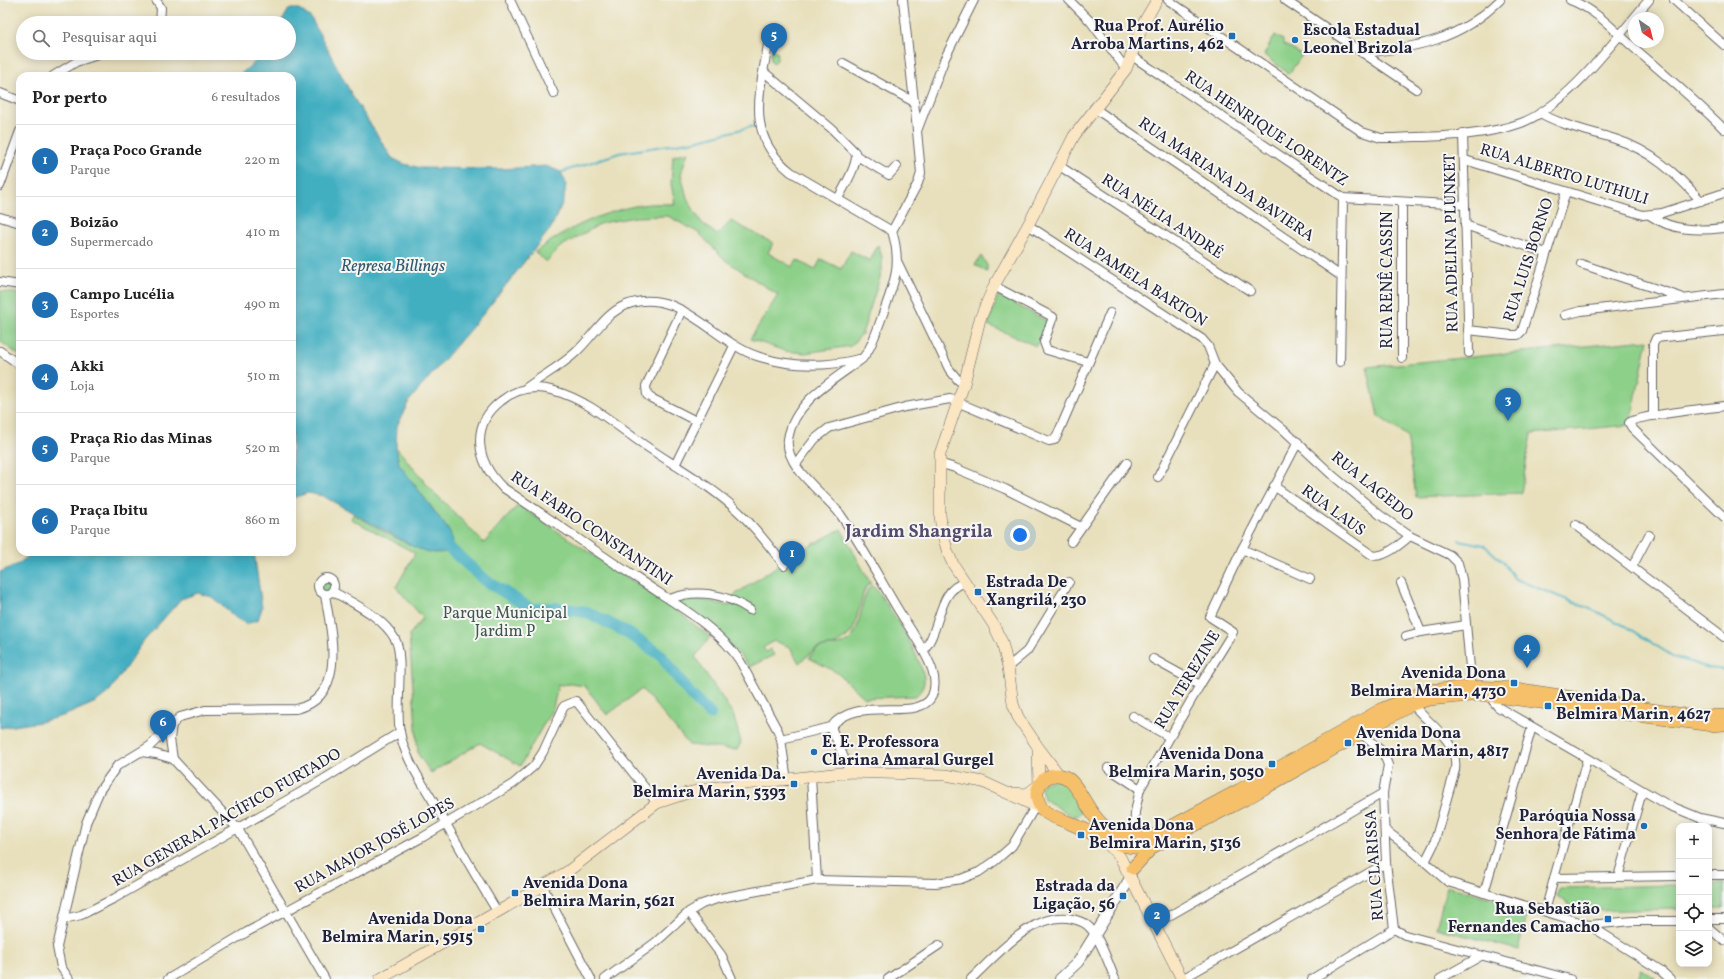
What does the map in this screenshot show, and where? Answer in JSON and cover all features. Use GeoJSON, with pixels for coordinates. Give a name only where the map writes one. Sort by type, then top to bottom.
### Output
{"type":"FeatureCollection","features":[{"type":"Feature","properties":{"kind":"main road"},"geometry":{"type":"LineString","coordinates":[[1157,0],[1144,22],[1126,69],[1094,108],[1074,136],[1028,225],[994,286],[980,318],[964,384],[943,441],[939,463],[942,532],[953,564],[993,624],[1002,642],[1008,666],[1013,704],[1018,717],[1059,775],[1072,781],[1088,809],[1103,828],[1143,848],[1152,847],[1245,799],[1356,729]]}},
{"type":"Feature","properties":{"kind":"main road"},"geometry":{"type":"LineString","coordinates":[[1493,695],[1516,689],[1690,716],[1724,716]]}},
{"type":"Feature","properties":{"kind":"main road"},"geometry":{"type":"LineString","coordinates":[[1100,837],[1129,840],[1154,836],[1166,831],[1410,701],[1472,691],[1713,725],[1724,724]]}},
{"type":"Feature","properties":{"kind":"main road"},"geometry":{"type":"LineString","coordinates":[[1038,747],[1039,785],[1037,793],[1040,809]]}},
{"type":"Feature","properties":{"kind":"main road"},"geometry":{"type":"LineString","coordinates":[[380,979],[497,911],[543,887],[598,850],[657,804],[671,797],[710,788],[850,772],[946,775],[969,778],[1009,793],[1100,837],[1116,851],[1132,873],[1182,979]]}},
{"type":"Feature","properties":{"kind":"main road"},"geometry":{"type":"LineString","coordinates":[[1009,793],[1027,794],[1047,777],[1059,775]]}},
{"type":"Feature","properties":{"kind":"main road"},"geometry":{"type":"LineString","coordinates":[[1072,824],[1082,820],[1088,809]]}},
{"type":"Feature","properties":{"kind":"main road"},"geometry":{"type":"LineString","coordinates":[[1129,840],[1132,873]]}},
{"type":"Feature","properties":{"kind":"main road"},"geometry":{"type":"LineString","coordinates":[[1132,873],[1152,847]]}},
{"type":"Feature","properties":{"kind":"street"},"geometry":{"type":"LineString","coordinates":[[156,0],[160,8],[160,16]]}},
{"type":"Feature","properties":{"kind":"street"},"geometry":{"type":"LineString","coordinates":[[510,0],[554,94]]}},
{"type":"Feature","properties":{"kind":"street"},"geometry":{"type":"LineString","coordinates":[[903,0],[918,131],[921,172],[918,184],[892,231],[898,263],[949,369],[958,380],[964,384]]}},
{"type":"Feature","properties":{"kind":"street"},"geometry":{"type":"LineString","coordinates":[[918,131],[945,58],[974,0]]}},
{"type":"Feature","properties":{"kind":"street"},"geometry":{"type":"LineString","coordinates":[[1069,0],[1091,22],[1126,69]]}},
{"type":"Feature","properties":{"kind":"street"},"geometry":{"type":"LineString","coordinates":[[1168,0],[1362,132],[1381,138],[1463,133],[1507,127],[1540,114],[1571,90],[1649,0]]}},
{"type":"Feature","properties":{"kind":"street"},"geometry":{"type":"LineString","coordinates":[[1285,0],[1416,89]]}},
{"type":"Feature","properties":{"kind":"street"},"geometry":{"type":"LineString","coordinates":[[1362,53],[1408,48],[1447,35],[1479,19],[1500,0]]}},
{"type":"Feature","properties":{"kind":"street"},"geometry":{"type":"LineString","coordinates":[[1570,0],[1596,14],[1687,93],[1724,129]]}},
{"type":"Feature","properties":{"kind":"street"},"geometry":{"type":"LineString","coordinates":[[1674,0],[1724,46]]}},
{"type":"Feature","properties":{"kind":"street"},"geometry":{"type":"LineString","coordinates":[[769,39],[765,69],[760,84],[758,101],[763,131],[771,150],[777,159],[791,172],[892,231]]}},
{"type":"Feature","properties":{"kind":"street","name":"RUA HENRIQUE LORENTZ"},"geometry":{"type":"LineString","coordinates":[[1132,56],[1343,198],[1465,205]]}},
{"type":"Feature","properties":{"kind":"street"},"geometry":{"type":"LineString","coordinates":[[60,72],[82,60]]}},
{"type":"Feature","properties":{"kind":"street"},"geometry":{"type":"LineString","coordinates":[[844,63],[914,102]]}},
{"type":"Feature","properties":{"kind":"street"},"geometry":{"type":"LineString","coordinates":[[765,69],[852,148],[857,156],[889,175],[897,166]]}},
{"type":"Feature","properties":{"kind":"street"},"geometry":{"type":"LineString","coordinates":[[0,93],[16,99]]}},
{"type":"Feature","properties":{"kind":"street","name":"RUA MARIANA DA BAVIERA"},"geometry":{"type":"LineString","coordinates":[[1094,108],[1341,276]]}},
{"type":"Feature","properties":{"kind":"street"},"geometry":{"type":"LineString","coordinates":[[1540,114],[1616,139],[1644,152],[1673,173],[1701,201]]}},
{"type":"Feature","properties":{"kind":"street","name":"RUA ADELINA PLUNKET"},"geometry":{"type":"LineString","coordinates":[[1463,133],[1465,160],[1469,353]]}},
{"type":"Feature","properties":{"kind":"street"},"geometry":{"type":"LineString","coordinates":[[0,186],[16,142]]}},
{"type":"Feature","properties":{"kind":"street"},"geometry":{"type":"LineString","coordinates":[[838,199],[855,166],[857,156]]}},
{"type":"Feature","properties":{"kind":"street","name":"RUA ALBERTO LUTHULI"},"geometry":{"type":"LineString","coordinates":[[1465,160],[1631,213],[1651,216],[1724,193]]}},
{"type":"Feature","properties":{"kind":"street","name":"RUA NÉLIA ANDRÉ"},"geometry":{"type":"LineString","coordinates":[[1058,165],[1250,292]]}},
{"type":"Feature","properties":{"kind":"street","name":"RUA LUIS BORNO"},"geometry":{"type":"LineString","coordinates":[[1468,330],[1512,335],[1518,335],[1522,331],[1566,192]]}},
{"type":"Feature","properties":{"kind":"street"},"geometry":{"type":"LineString","coordinates":[[1340,362],[1343,198]]}},
{"type":"Feature","properties":{"kind":"street","name":"RUA RENÊ CASSIN"},"geometry":{"type":"LineString","coordinates":[[1402,202],[1402,358]]}},
{"type":"Feature","properties":{"kind":"street"},"geometry":{"type":"LineString","coordinates":[[1651,216],[1664,223],[1686,230],[1724,228]]}},
{"type":"Feature","properties":{"kind":"street"},"geometry":{"type":"LineString","coordinates":[[0,217],[16,222]]}},
{"type":"Feature","properties":{"kind":"street","name":"RUA PAMELA BARTON"},"geometry":{"type":"LineString","coordinates":[[1028,225],[1194,333],[1208,346],[1215,364]]}},
{"type":"Feature","properties":{"kind":"street"},"geometry":{"type":"LineString","coordinates":[[1466,226],[1546,253]]}},
{"type":"Feature","properties":{"kind":"street"},"geometry":{"type":"LineString","coordinates":[[781,739],[831,727],[841,716],[852,712],[862,710],[912,708],[926,703],[934,691],[935,679],[933,670],[923,650],[843,519],[836,509],[812,486],[790,454],[788,444],[794,421],[807,402],[862,359],[871,345],[896,278],[898,263]]}},
{"type":"Feature","properties":{"kind":"street"},"geometry":{"type":"LineString","coordinates":[[1581,264],[1682,298]]}},
{"type":"Feature","properties":{"kind":"street"},"geometry":{"type":"LineString","coordinates":[[0,282],[16,284]]}},
{"type":"Feature","properties":{"kind":"street"},"geometry":{"type":"LineString","coordinates":[[994,286],[1054,317],[1044,342],[1045,347],[1049,351],[1088,362]]}},
{"type":"Feature","properties":{"kind":"street"},"geometry":{"type":"LineString","coordinates":[[1565,315],[1581,311],[1724,294]]}},
{"type":"Feature","properties":{"kind":"street","name":"RUA FABIO CONSTANTINI"},"geometry":{"type":"LineString","coordinates":[[787,780],[781,739],[768,710],[736,656],[724,641],[670,599],[502,487],[492,476],[484,462],[481,451],[482,423],[486,415],[502,400],[525,388],[575,353],[603,322],[620,308],[633,303],[646,301],[668,304],[682,310],[734,346],[759,357],[793,364],[817,364],[862,359]]}},
{"type":"Feature","properties":{"kind":"street"},"geometry":{"type":"LineString","coordinates":[[682,310],[646,386],[646,391],[651,398],[696,422]]}},
{"type":"Feature","properties":{"kind":"street"},"geometry":{"type":"LineString","coordinates":[[796,464],[814,439],[829,428],[934,400],[950,399],[958,401],[1049,441],[1054,440],[1110,313]]}},
{"type":"Feature","properties":{"kind":"street"},"geometry":{"type":"LineString","coordinates":[[1653,416],[1653,345],[1656,338],[1661,336],[1724,331]]}},
{"type":"Feature","properties":{"kind":"street"},"geometry":{"type":"LineString","coordinates":[[675,465],[734,346]]}},
{"type":"Feature","properties":{"kind":"street"},"geometry":{"type":"LineString","coordinates":[[0,351],[16,362]]}},
{"type":"Feature","properties":{"kind":"street"},"geometry":{"type":"LineString","coordinates":[[1158,477],[1215,364]]}},
{"type":"Feature","properties":{"kind":"street","name":"RUA LAGEDO"},"geometry":{"type":"LineString","coordinates":[[1215,364],[1238,392],[1298,442],[1358,498],[1410,536],[1450,555],[1458,562],[1462,580],[1472,691]]}},
{"type":"Feature","properties":{"kind":"street"},"geometry":{"type":"LineString","coordinates":[[525,388],[554,391],[572,397],[593,409],[706,486],[743,515],[784,565]]}},
{"type":"Feature","properties":{"kind":"street"},"geometry":{"type":"LineString","coordinates":[[1724,406],[1653,416],[1630,421],[1632,428],[1724,517]]}},
{"type":"Feature","properties":{"kind":"street","name":"RUA TEREZINE"},"geometry":{"type":"LineString","coordinates":[[1129,840],[1140,789],[1169,737],[1233,632],[1210,617],[1242,549],[1298,442]]}},
{"type":"Feature","properties":{"kind":"street"},"geometry":{"type":"LineString","coordinates":[[939,463],[955,468],[1005,489],[1081,527]]}},
{"type":"Feature","properties":{"kind":"street"},"geometry":{"type":"LineString","coordinates":[[1071,542],[1127,463]]}},
{"type":"Feature","properties":{"kind":"street","name":"RUA LAUS"},"geometry":{"type":"LineString","coordinates":[[1274,486],[1368,553],[1378,556],[1397,546],[1410,536]]}},
{"type":"Feature","properties":{"kind":"street"},"geometry":{"type":"LineString","coordinates":[[1576,524],[1724,637]]}},
{"type":"Feature","properties":{"kind":"street"},"geometry":{"type":"LineString","coordinates":[[1632,567],[1649,534]]}},
{"type":"Feature","properties":{"kind":"street"},"geometry":{"type":"LineString","coordinates":[[1242,549],[1310,579]]}},
{"type":"Feature","properties":{"kind":"street"},"geometry":{"type":"LineString","coordinates":[[1008,666],[1027,650],[1069,582]]}},
{"type":"Feature","properties":{"kind":"street"},"geometry":{"type":"LineString","coordinates":[[923,650],[932,636],[948,595],[955,587],[965,583]]}},
{"type":"Feature","properties":{"kind":"street"},"geometry":{"type":"LineString","coordinates":[[1401,583],[1421,632]]}},
{"type":"Feature","properties":{"kind":"street"},"geometry":{"type":"LineString","coordinates":[[69,979],[61,967],[57,947],[82,838],[92,806],[106,781],[117,766],[150,746],[180,717],[197,711],[296,709],[306,706],[316,699],[327,685],[333,662],[328,593],[375,617],[395,639],[398,655],[400,732],[412,764],[475,876],[497,911]]}},
{"type":"Feature","properties":{"kind":"street"},"geometry":{"type":"LineString","coordinates":[[670,599],[690,593],[704,594],[735,600],[750,610]]}},
{"type":"Feature","properties":{"kind":"street"},"geometry":{"type":"LineString","coordinates":[[1406,636],[1421,632],[1466,625]]}},
{"type":"Feature","properties":{"kind":"street"},"geometry":{"type":"LineString","coordinates":[[1153,659],[1200,685]]}},
{"type":"Feature","properties":{"kind":"street"},"geometry":{"type":"LineString","coordinates":[[1493,695],[1498,707],[1642,792],[1688,814],[1724,823]]}},
{"type":"Feature","properties":{"kind":"street","name":"RUA MAJOR JOSÉ LOPES"},"geometry":{"type":"LineString","coordinates":[[168,979],[203,957],[446,824],[513,784],[529,771],[543,752],[564,706],[576,701],[657,804]]}},
{"type":"Feature","properties":{"kind":"street"},"geometry":{"type":"LineString","coordinates":[[1410,701],[1446,739],[1456,761],[1455,770],[1436,838],[1425,862]]}},
{"type":"Feature","properties":{"kind":"street"},"geometry":{"type":"LineString","coordinates":[[1132,716],[1169,737]]}},
{"type":"Feature","properties":{"kind":"street"},"geometry":{"type":"LineString","coordinates":[[172,724],[170,739],[173,759]]}},
{"type":"Feature","properties":{"kind":"street"},"geometry":{"type":"LineString","coordinates":[[831,727],[850,772]]}},
{"type":"Feature","properties":{"kind":"street"},"geometry":{"type":"LineString","coordinates":[[1484,893],[1532,727]]}},
{"type":"Feature","properties":{"kind":"street","name":"RUA CLARISSA"},"geometry":{"type":"LineString","coordinates":[[1356,729],[1383,752],[1388,765],[1383,794],[1386,863],[1394,929],[1405,935],[1569,979]]}},
{"type":"Feature","properties":{"kind":"street","name":"RUA GENERAL PACÍFICO FURTADO"},"geometry":{"type":"LineString","coordinates":[[64,919],[81,915],[100,906],[238,829],[353,762],[400,732]]}},
{"type":"Feature","properties":{"kind":"street"},"geometry":{"type":"LineString","coordinates":[[141,752],[156,754],[173,759],[238,829],[325,979]]}},
{"type":"Feature","properties":{"kind":"street"},"geometry":{"type":"LineString","coordinates":[[1545,911],[1587,759]]}},
{"type":"Feature","properties":{"kind":"street"},"geometry":{"type":"LineString","coordinates":[[1108,768],[1140,789]]}},
{"type":"Feature","properties":{"kind":"street"},"geometry":{"type":"LineString","coordinates":[[811,777],[817,880]]}},
{"type":"Feature","properties":{"kind":"street"},"geometry":{"type":"LineString","coordinates":[[1618,877],[1642,792]]}},
{"type":"Feature","properties":{"kind":"street"},"geometry":{"type":"LineString","coordinates":[[1155,924],[1383,794]]}},
{"type":"Feature","properties":{"kind":"street"},"geometry":{"type":"LineString","coordinates":[[605,979],[656,942],[689,912],[702,904],[737,893],[817,880],[936,883],[961,879],[979,872],[995,862],[1012,846],[1040,809]]}},
{"type":"Feature","properties":{"kind":"street"},"geometry":{"type":"LineString","coordinates":[[1385,830],[1409,848],[1448,882],[1589,925],[1660,970],[1670,979]]}},
{"type":"Feature","properties":{"kind":"street"},"geometry":{"type":"LineString","coordinates":[[1182,979],[1386,863]]}},
{"type":"Feature","properties":{"kind":"street"},"geometry":{"type":"LineString","coordinates":[[1060,979],[1078,962],[1132,873]]}},
{"type":"Feature","properties":{"kind":"street"},"geometry":{"type":"LineString","coordinates":[[1712,875],[1724,875]]}},
{"type":"Feature","properties":{"kind":"street"},"geometry":{"type":"LineString","coordinates":[[1554,878],[1676,876]]}},
{"type":"Feature","properties":{"kind":"street"},"geometry":{"type":"LineString","coordinates":[[543,887],[591,979]]}},
{"type":"Feature","properties":{"kind":"street"},"geometry":{"type":"LineString","coordinates":[[689,912],[722,956],[732,979]]}},
{"type":"Feature","properties":{"kind":"street"},"geometry":{"type":"LineString","coordinates":[[971,979],[1030,927],[1055,918],[1067,918],[1085,923],[1095,934],[1115,979]]}},
{"type":"Feature","properties":{"kind":"street"},"geometry":{"type":"LineString","coordinates":[[1712,920],[1724,919]]}},
{"type":"Feature","properties":{"kind":"street"},"geometry":{"type":"LineString","coordinates":[[1589,925],[1633,921],[1676,921]]}},
{"type":"Feature","properties":{"kind":"street"},"geometry":{"type":"LineString","coordinates":[[1312,979],[1394,929]]}},
{"type":"Feature","properties":{"kind":"street"},"geometry":{"type":"LineString","coordinates":[[1712,931],[1724,941]]}},
{"type":"Feature","properties":{"kind":"street"},"geometry":{"type":"LineString","coordinates":[[888,979],[940,945]]}},
{"type":"Feature","properties":{"kind":"street"},"geometry":{"type":"LineString","coordinates":[[1440,979],[1481,956]]}},
{"type":"Feature","properties":{"kind":"green space"},"geometry":{"type":"Polygon","coordinates":[[[1275,35],[1283,40],[1283,44],[1302,55],[1289,74],[1264,55],[1275,35]]]}},
{"type":"Feature","properties":{"kind":"green space"},"geometry":{"type":"Polygon","coordinates":[[[771,49],[778,53],[777,60],[774,63],[771,61],[771,49]]]}},
{"type":"Feature","properties":{"kind":"green space"},"geometry":{"type":"Polygon","coordinates":[[[688,152],[681,174],[687,198],[701,222],[717,235],[731,221],[773,243],[768,253],[792,267],[797,260],[815,270],[821,259],[841,269],[851,251],[870,261],[878,245],[882,257],[882,271],[862,334],[851,346],[805,353],[785,351],[750,339],[778,295],[725,260],[699,233],[668,216],[635,217],[602,223],[560,247],[546,262],[535,252],[559,236],[599,216],[645,204],[675,204],[671,184],[673,156],[688,152]]]}},
{"type":"Feature","properties":{"kind":"green space"},"geometry":{"type":"Polygon","coordinates":[[[981,256],[987,265],[987,272],[975,265],[981,256]]]}},
{"type":"Feature","properties":{"kind":"green space"},"geometry":{"type":"Polygon","coordinates":[[[0,291],[16,293],[16,353],[0,341],[0,291]]]}},
{"type":"Feature","properties":{"kind":"green space"},"geometry":{"type":"Polygon","coordinates":[[[998,295],[1049,322],[1036,346],[988,325],[998,295]]]}},
{"type":"Feature","properties":{"kind":"green space"},"geometry":{"type":"Polygon","coordinates":[[[1648,340],[1630,425],[1531,434],[1521,493],[1416,497],[1407,436],[1378,416],[1367,367],[1648,340]]]}},
{"type":"Feature","properties":{"kind":"green space","name":"Parque Municipal Jardim P"},"geometry":{"type":"Polygon","coordinates":[[[396,447],[428,486],[484,543],[518,505],[675,609],[710,637],[695,657],[733,714],[741,742],[737,750],[689,745],[642,689],[607,715],[585,686],[571,684],[558,685],[553,708],[520,766],[480,743],[431,773],[418,754],[409,635],[423,618],[396,587],[415,553],[351,519],[353,514],[386,533],[424,550],[445,552],[450,532],[399,464],[396,447]]]}},
{"type":"Feature","properties":{"kind":"green space"},"geometry":{"type":"Polygon","coordinates":[[[841,529],[871,584],[868,584],[864,591],[854,628],[849,635],[835,645],[817,648],[799,663],[790,647],[774,641],[763,648],[766,652],[770,649],[774,655],[749,667],[740,655],[678,604],[679,599],[692,598],[730,606],[733,596],[795,554],[841,529]]]}},
{"type":"Feature","properties":{"kind":"green space"},"geometry":{"type":"Polygon","coordinates":[[[326,580],[330,582],[332,586],[330,590],[326,592],[322,590],[320,586],[322,582],[326,580]]]}},
{"type":"Feature","properties":{"kind":"green space"},"geometry":{"type":"Polygon","coordinates":[[[872,585],[886,603],[902,629],[921,668],[924,682],[916,696],[865,698],[836,672],[809,658],[817,649],[840,645],[852,637],[858,624],[863,601],[868,589],[872,585]]]}},
{"type":"Feature","properties":{"kind":"green space"},"geometry":{"type":"Polygon","coordinates":[[[1064,778],[1082,808],[1082,812],[1078,816],[1072,816],[1044,799],[1041,788],[1043,783],[1064,778]]]}},
{"type":"Feature","properties":{"kind":"green space"},"geometry":{"type":"Polygon","coordinates":[[[1712,884],[1724,884],[1724,908],[1712,908],[1712,884]]]}},
{"type":"Feature","properties":{"kind":"green space"},"geometry":{"type":"Polygon","coordinates":[[[1675,885],[1676,909],[1590,911],[1571,906],[1557,896],[1559,888],[1675,885]]]}},
{"type":"Feature","properties":{"kind":"green space"},"geometry":{"type":"Polygon","coordinates":[[[1447,886],[1529,908],[1518,950],[1436,928],[1447,886]]]}},
{"type":"Feature","properties":{"kind":"green space"},"geometry":{"type":"Polygon","coordinates":[[[1641,969],[1656,979],[1638,979],[1641,969]]]}},
{"type":"Feature","properties":{"kind":"water","name":"Represa Billings"},"geometry":{"type":"Polygon","coordinates":[[[289,9],[299,9],[311,18],[353,97],[392,158],[404,164],[421,168],[502,169],[546,166],[561,172],[566,183],[564,199],[551,228],[484,313],[409,401],[397,426],[396,447],[399,464],[450,532],[453,541],[445,552],[433,553],[414,547],[323,496],[308,493],[296,497],[296,72],[243,72],[257,60],[296,60],[296,16],[285,16],[289,9]]]}},
{"type":"Feature","properties":{"kind":"water"},"geometry":{"type":"Polygon","coordinates":[[[29,556],[255,556],[262,608],[258,620],[247,624],[237,619],[212,597],[198,593],[181,599],[144,641],[109,692],[96,702],[66,715],[40,722],[0,728],[0,572],[18,564],[29,556]]]}},
{"type":"Feature","properties":{"kind":"waterway"},"geometry":{"type":"LineString","coordinates":[[559,173],[619,153],[695,141],[754,126]]}},
{"type":"Feature","properties":{"kind":"waterway"},"geometry":{"type":"LineString","coordinates":[[1459,540],[1484,545],[1503,562],[1515,579],[1595,611],[1625,626],[1674,657],[1709,668],[1724,670]]}},
{"type":"Feature","properties":{"kind":"waterway"},"geometry":{"type":"LineString","coordinates":[[449,548],[485,580],[531,609],[556,608],[587,612],[626,632],[661,655]]}},
{"type":"Feature","properties":{"kind":"waterway"},"geometry":{"type":"LineString","coordinates":[[663,658],[690,694],[710,714]]}},
{"type":"Feature","properties":{"kind":"place","name":"Rua Prof. Aurélio Arroba Martins, 462"},"geometry":{"type":"Point","coordinates":[1232,36]}},
{"type":"Feature","properties":{"kind":"place","name":"Escola Estadual Leonel Brizola"},"geometry":{"type":"Point","coordinates":[1295,40]}},
{"type":"Feature","properties":{"kind":"place","name":"Praça Rio das Minas"},"geometry":{"type":"Point","coordinates":[774,56]}},
{"type":"Feature","properties":{"kind":"place","name":"Campo Lucélia"},"geometry":{"type":"Point","coordinates":[1508,421]}},
{"type":"Feature","properties":{"kind":"place","name":"Praça Poco Grande"},"geometry":{"type":"Point","coordinates":[792,574]}},
{"type":"Feature","properties":{"kind":"place","name":"Estrada De Xangrilá, 230"},"geometry":{"type":"Point","coordinates":[978,592]}},
{"type":"Feature","properties":{"kind":"place","name":"Akki"},"geometry":{"type":"Point","coordinates":[1527,668]}},
{"type":"Feature","properties":{"kind":"place","name":"Avenida Dona Belmira Marin, 4730"},"geometry":{"type":"Point","coordinates":[1514,683]}},
{"type":"Feature","properties":{"kind":"place","name":"Avenida Da. Belmira Marin, 4627"},"geometry":{"type":"Point","coordinates":[1548,706]}},
{"type":"Feature","properties":{"kind":"place","name":"Praça Ibitu"},"geometry":{"type":"Point","coordinates":[163,743]}},
{"type":"Feature","properties":{"kind":"place","name":"Avenida Dona Belmira Marin, 4817"},"geometry":{"type":"Point","coordinates":[1348,743]}},
{"type":"Feature","properties":{"kind":"place","name":"E. E. Professora Clarina Amaral Gurgel"},"geometry":{"type":"Point","coordinates":[814,752]}},
{"type":"Feature","properties":{"kind":"place","name":"Avenida Dona Belmira Marin, 5050"},"geometry":{"type":"Point","coordinates":[1272,764]}},
{"type":"Feature","properties":{"kind":"place","name":"Avenida Da. Belmira Marin, 5393"},"geometry":{"type":"Point","coordinates":[794,784]}},
{"type":"Feature","properties":{"kind":"place","name":"Paróquia Nossa Senhora de Fátima"},"geometry":{"type":"Point","coordinates":[1644,826]}},
{"type":"Feature","properties":{"kind":"place","name":"Avenida Dona Belmira Marin, 5136"},"geometry":{"type":"Point","coordinates":[1081,835]}},
{"type":"Feature","properties":{"kind":"place","name":"Avenida Dona Belmira Marin, 5621"},"geometry":{"type":"Point","coordinates":[515,893]}},
{"type":"Feature","properties":{"kind":"place","name":"Estrada da Ligação, 56"},"geometry":{"type":"Point","coordinates":[1123,896]}},
{"type":"Feature","properties":{"kind":"place","name":"Rua Sebastião Fernandes Camacho"},"geometry":{"type":"Point","coordinates":[1608,919]}},
{"type":"Feature","properties":{"kind":"place","name":"Avenida Dona Belmira Marin, 5915"},"geometry":{"type":"Point","coordinates":[481,929]}},
{"type":"Feature","properties":{"kind":"place","name":"Boizão"},"geometry":{"type":"Point","coordinates":[1157,936]}},
{"type":"Feature","properties":{"kind":"district","name":"Jardim Shangrila"},"geometry":{"type":"Point","coordinates":[919,532]}}]}
